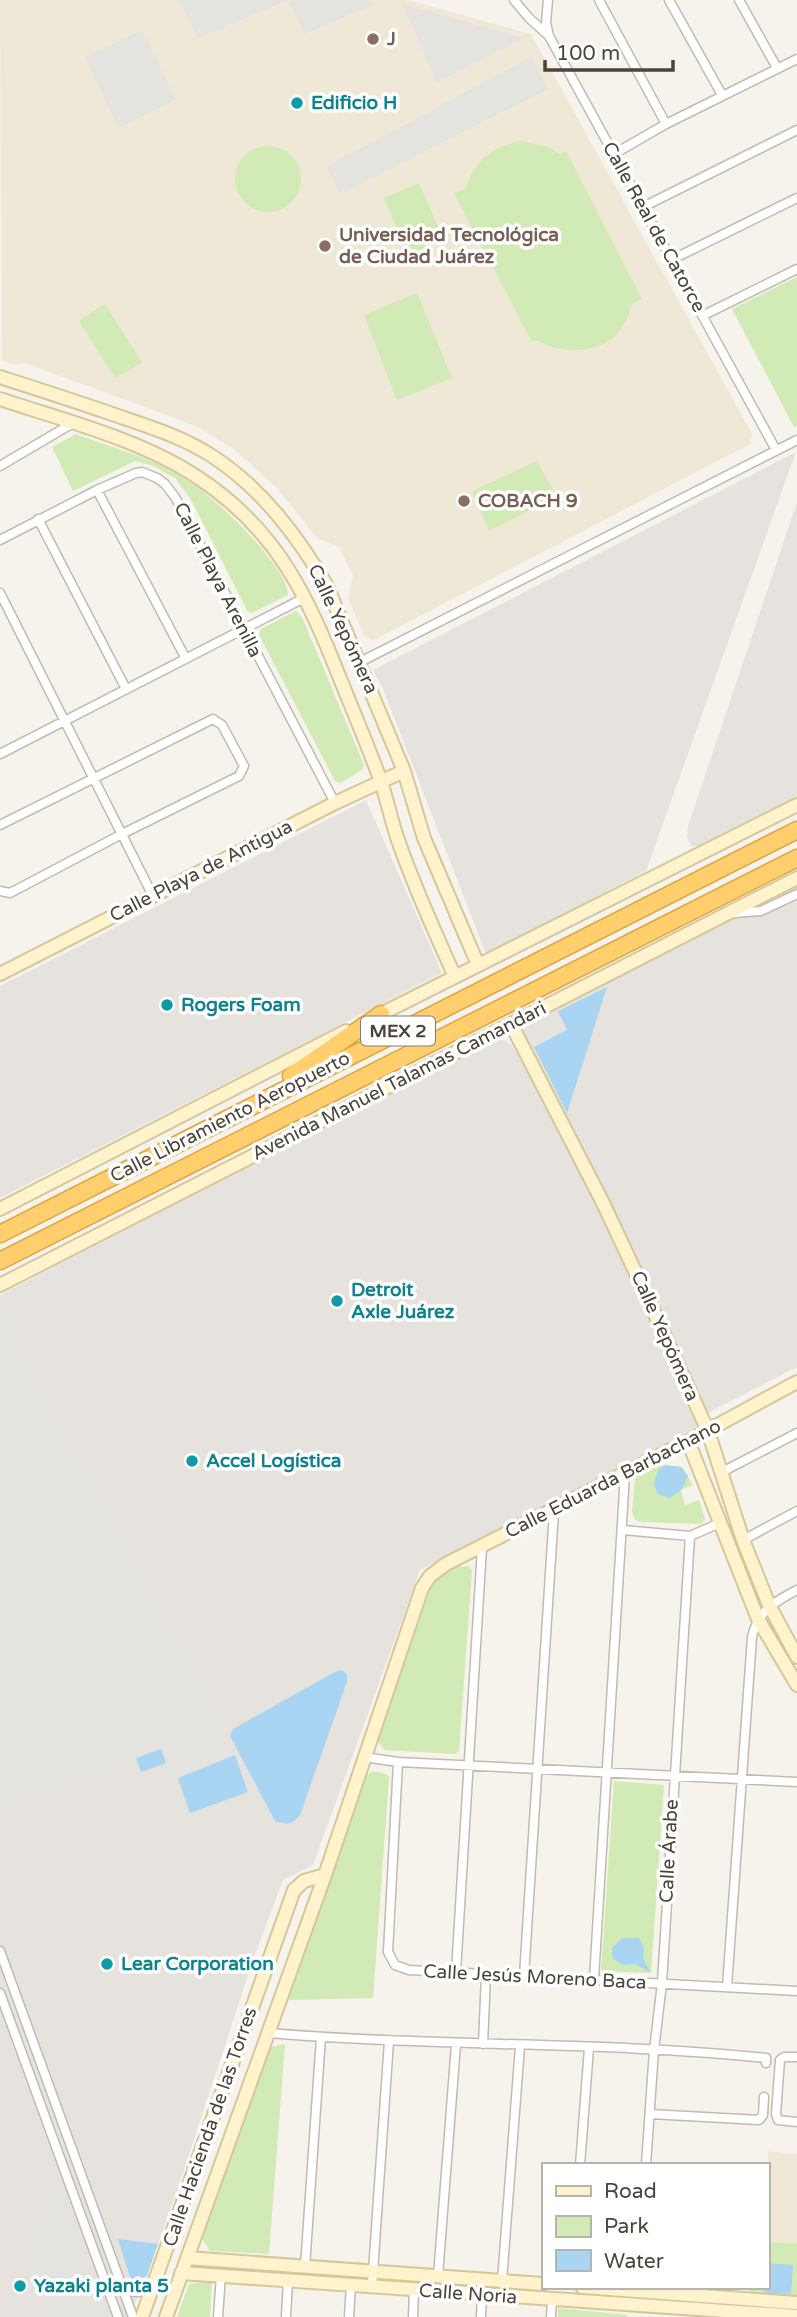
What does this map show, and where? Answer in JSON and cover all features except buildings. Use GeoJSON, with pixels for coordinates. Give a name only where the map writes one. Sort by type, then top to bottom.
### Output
{"type":"FeatureCollection","features":[{"type":"Feature","properties":{"kind":"highway","name":"Calle Libramiento Aeropuerto"},"geometry":{"type":"LineString","coordinates":[[0,1234],[797,830]]}},
{"type":"Feature","properties":{"kind":"highway","name":"Calle Libramiento Aeropuerto"},"geometry":{"type":"LineString","coordinates":[[0,1261],[797,858]]}},
{"type":"Feature","properties":{"kind":"highway"},"geometry":{"type":"LineString","coordinates":[[237,1112],[381,1014]]}},
{"type":"Feature","properties":{"kind":"main road","name":"Calle Yepómera"},"geometry":{"type":"LineString","coordinates":[[0,377],[148,426],[182,440],[215,458],[274,510],[311,559],[327,586],[404,771],[425,838],[478,965]]}},
{"type":"Feature","properties":{"kind":"main road","name":"Calle Yepómera"},"geometry":{"type":"LineString","coordinates":[[0,399],[73,423],[169,461],[216,490],[244,514],[271,544],[306,597],[381,781],[406,862],[455,977]]}},
{"type":"Feature","properties":{"kind":"main road","name":"Calle Playa de Antigua"},"geometry":{"type":"LineString","coordinates":[[0,974],[335,803],[404,771]]}},
{"type":"Feature","properties":{"kind":"main road"},"geometry":{"type":"LineString","coordinates":[[0,1209],[797,805]]}},
{"type":"Feature","properties":{"kind":"main road","name":"Avenida Manuel Talamas Camandari"},"geometry":{"type":"LineString","coordinates":[[0,1285],[797,877]]}},
{"type":"Feature","properties":{"kind":"main road","name":"Calle Yepómera"},"geometry":{"type":"LineString","coordinates":[[511,1024],[620,1237],[708,1431],[743,1540],[769,1605],[797,1657]]}},
{"type":"Feature","properties":{"kind":"main road","name":"Calle Eduarda Barbachano"},"geometry":{"type":"LineString","coordinates":[[430,1576],[440,1567],[554,1511],[797,1382]]}},
{"type":"Feature","properties":{"kind":"main road"},"geometry":{"type":"LineString","coordinates":[[688,1441],[758,1619],[797,1685]]}},
{"type":"Feature","properties":{"kind":"main road","name":"Calle Hacienda de las Torres"},"geometry":{"type":"LineString","coordinates":[[166,2317],[325,1875],[422,1588],[430,1576]]}},
{"type":"Feature","properties":{"kind":"main road","name":"Calle Hacienda de las Torres"},"geometry":{"type":"LineString","coordinates":[[142,2317],[294,1890],[304,1881],[325,1875]]}},
{"type":"Feature","properties":{"kind":"main road","name":"Calle Noria"},"geometry":{"type":"LineString","coordinates":[[187,2258],[542,2284]]}},
{"type":"Feature","properties":{"kind":"main road","name":"Calle Noria"},"geometry":{"type":"LineString","coordinates":[[181,2273],[552,2300],[797,2303]]}},
{"type":"Feature","properties":{"kind":"main road","name":"Calle Noria"},"geometry":{"type":"LineString","coordinates":[[590,2289],[702,2314],[797,2316]]}},
{"type":"Feature","properties":{"kind":"street"},"geometry":{"type":"LineString","coordinates":[[514,0],[549,36]]}},
{"type":"Feature","properties":{"kind":"street","name":"Calle Real de Catorce"},"geometry":{"type":"LineString","coordinates":[[548,0],[546,23],[549,36],[776,450]]}},
{"type":"Feature","properties":{"kind":"street"},"geometry":{"type":"LineString","coordinates":[[598,0],[666,124]]}},
{"type":"Feature","properties":{"kind":"street"},"geometry":{"type":"LineString","coordinates":[[668,0],[722,95]]}},
{"type":"Feature","properties":{"kind":"street"},"geometry":{"type":"LineString","coordinates":[[739,0],[777,68]]}},
{"type":"Feature","properties":{"kind":"street"},"geometry":{"type":"LineString","coordinates":[[614,154],[666,124],[797,59]]}},
{"type":"Feature","properties":{"kind":"street"},"geometry":{"type":"LineString","coordinates":[[643,207],[797,130]]}},
{"type":"Feature","properties":{"kind":"street"},"geometry":{"type":"LineString","coordinates":[[673,259],[797,198]]}},
{"type":"Feature","properties":{"kind":"street"},"geometry":{"type":"LineString","coordinates":[[704,315],[797,269]]}},
{"type":"Feature","properties":{"kind":"street"},"geometry":{"type":"LineString","coordinates":[[0,466],[73,423]]}},
{"type":"Feature","properties":{"kind":"street"},"geometry":{"type":"LineString","coordinates":[[360,662],[797,440]]}},
{"type":"Feature","properties":{"kind":"street","name":"Calle Playa Arenilla"},"geometry":{"type":"LineString","coordinates":[[0,540],[97,490],[142,472],[165,484],[175,497],[335,803]]}},
{"type":"Feature","properties":{"kind":"street"},"geometry":{"type":"LineString","coordinates":[[97,490],[186,659]]}},
{"type":"Feature","properties":{"kind":"street"},"geometry":{"type":"LineString","coordinates":[[38,519],[127,689]]}},
{"type":"Feature","properties":{"kind":"street"},"geometry":{"type":"LineString","coordinates":[[0,593],[153,896]]}},
{"type":"Feature","properties":{"kind":"street"},"geometry":{"type":"LineString","coordinates":[[0,740],[3,752],[306,597]]}},
{"type":"Feature","properties":{"kind":"street"},"geometry":{"type":"LineString","coordinates":[[0,825],[213,719],[222,725],[242,761],[244,770],[239,776],[10,893],[0,891]]}},
{"type":"Feature","properties":{"kind":"street"},"geometry":{"type":"LineString","coordinates":[[727,913],[748,914],[761,911],[797,894]]}},
{"type":"Feature","properties":{"kind":"street"},"geometry":{"type":"LineString","coordinates":[[720,1473],[797,1433]]}},
{"type":"Feature","properties":{"kind":"street"},"geometry":{"type":"LineString","coordinates":[[594,1979],[625,1474]]}},
{"type":"Feature","properties":{"kind":"street"},"geometry":{"type":"LineString","coordinates":[[524,1976],[554,1511]]}},
{"type":"Feature","properties":{"kind":"street"},"geometry":{"type":"LineString","coordinates":[[743,1540],[797,1511]]}},
{"type":"Feature","properties":{"kind":"street"},"geometry":{"type":"LineString","coordinates":[[623,1530],[690,1536],[720,1523]]}},
{"type":"Feature","properties":{"kind":"street","name":"Calle Árabe"},"geometry":{"type":"LineString","coordinates":[[646,2163],[662,1983],[690,1536]]}},
{"type":"Feature","properties":{"kind":"street"},"geometry":{"type":"LineString","coordinates":[[456,1972],[482,1547]]}},
{"type":"Feature","properties":{"kind":"street"},"geometry":{"type":"LineString","coordinates":[[727,1987],[750,1651],[754,1627],[769,1605],[797,1590]]}},
{"type":"Feature","properties":{"kind":"street"},"geometry":{"type":"LineString","coordinates":[[364,1757],[398,1762],[797,1782]]}},
{"type":"Feature","properties":{"kind":"street","name":"Calle Jesús Moreno Baca"},"geometry":{"type":"LineString","coordinates":[[398,1762],[389,1957],[395,1965],[403,1969],[486,1975],[797,1992]]}},
{"type":"Feature","properties":{"kind":"street"},"geometry":{"type":"LineString","coordinates":[[0,1951],[133,2317]]}},
{"type":"Feature","properties":{"kind":"street"},"geometry":{"type":"LineString","coordinates":[[483,2044],[486,1975]]}},
{"type":"Feature","properties":{"kind":"street"},"geometry":{"type":"LineString","coordinates":[[0,1993],[118,2317]]}},
{"type":"Feature","properties":{"kind":"street"},"geometry":{"type":"LineString","coordinates":[[269,2033],[388,2041],[654,2050],[766,2061]]}},
{"type":"Feature","properties":{"kind":"street"},"geometry":{"type":"LineString","coordinates":[[305,2267],[321,2037]]}},
{"type":"Feature","properties":{"kind":"street"},"geometry":{"type":"LineString","coordinates":[[372,2286],[388,2041]]}},
{"type":"Feature","properties":{"kind":"street"},"geometry":{"type":"LineString","coordinates":[[438,2276],[456,2044]]}},
{"type":"Feature","properties":{"kind":"street"},"geometry":{"type":"LineString","coordinates":[[502,2281],[520,2046]]}},
{"type":"Feature","properties":{"kind":"street"},"geometry":{"type":"LineString","coordinates":[[580,2163],[589,2048]]}},
{"type":"Feature","properties":{"kind":"street"},"geometry":{"type":"LineString","coordinates":[[797,2057],[782,2058],[780,2062],[777,2118],[797,2122]]}},
{"type":"Feature","properties":{"kind":"street"},"geometry":{"type":"LineString","coordinates":[[650,2114],[759,2120],[764,2097]]}},
{"type":"Feature","properties":{"kind":"street"},"geometry":{"type":"LineString","coordinates":[[82,2218],[94,2214]]}},
{"type":"Feature","properties":{"kind":"street"},"geometry":{"type":"LineString","coordinates":[[218,2317],[221,2275]]}},
{"type":"Feature","properties":{"kind":"street"},"geometry":{"type":"LineString","coordinates":[[122,2287],[129,2291],[141,2291],[157,2277]]}},
{"type":"Feature","properties":{"kind":"street"},"geometry":{"type":"LineString","coordinates":[[286,2317],[288,2280]]}},
{"type":"Feature","properties":{"kind":"street"},"geometry":{"type":"LineString","coordinates":[[349,2317],[351,2285]]}},
{"type":"Feature","properties":{"kind":"street"},"geometry":{"type":"LineString","coordinates":[[413,2317],[414,2290]]}},
{"type":"Feature","properties":{"kind":"street"},"geometry":{"type":"LineString","coordinates":[[481,2317],[482,2295]]}},
{"type":"Feature","properties":{"kind":"street"},"geometry":{"type":"LineString","coordinates":[[551,2317],[552,2300]]}},
{"type":"Feature","properties":{"kind":"shaded area","name":"Universidad Tecnológica de Ciudad Juárez"},"geometry":{"type":"Polygon","coordinates":[[[0,0],[408,0],[531,34],[752,434],[750,444],[374,640],[365,637],[348,598],[353,575],[339,547],[317,538],[278,489],[235,450],[199,428],[175,418],[25,363],[16,365],[5,362],[2,358],[0,0]]]}},
{"type":"Feature","properties":{"kind":"shaded area"},"geometry":{"type":"Polygon","coordinates":[[[178,0],[288,0],[198,38],[178,0]]]}},
{"type":"Feature","properties":{"kind":"shaded area"},"geometry":{"type":"Polygon","coordinates":[[[365,0],[375,4],[305,34],[289,2],[365,0]]]}},
{"type":"Feature","properties":{"kind":"shaded area"},"geometry":{"type":"Polygon","coordinates":[[[402,4],[523,38],[437,82],[402,4]]]}},
{"type":"Feature","properties":{"kind":"shaded area"},"geometry":{"type":"Polygon","coordinates":[[[142,30],[176,99],[118,128],[85,57],[142,30]]]}},
{"type":"Feature","properties":{"kind":"shaded area"},"geometry":{"type":"Polygon","coordinates":[[[531,57],[548,89],[340,194],[326,167],[531,57]]]}},
{"type":"Feature","properties":{"kind":"shaded area"},"geometry":{"type":"Polygon","coordinates":[[[796,452],[646,871],[486,954],[382,686],[373,670],[796,452]]]}},
{"type":"Feature","properties":{"kind":"shaded area"},"geometry":{"type":"Polygon","coordinates":[[[797,502],[797,796],[701,846],[692,846],[687,838],[688,826],[797,502]]]}},
{"type":"Feature","properties":{"kind":"shaded area"},"geometry":{"type":"Polygon","coordinates":[[[366,800],[442,973],[0,1198],[0,986],[366,800]]]}},
{"type":"Feature","properties":{"kind":"shaded area"},"geometry":{"type":"Polygon","coordinates":[[[797,883],[797,1367],[704,1415],[634,1273],[698,1426],[420,1570],[313,1865],[283,1880],[254,1957],[176,2194],[129,2317],[0,2317],[0,1295],[499,1037],[512,1045],[601,1207],[515,1026],[797,883]]]}},
{"type":"Feature","properties":{"kind":"shaded area"},"geometry":{"type":"Polygon","coordinates":[[[7,1299],[24,1330],[12,1337],[257,1789],[185,1814],[160,1750],[0,1809],[0,1303],[7,1299]]]}},
{"type":"Feature","properties":{"kind":"shaded area"},"geometry":{"type":"Polygon","coordinates":[[[768,2151],[797,2154],[797,2243],[769,2242],[768,2151]]]}},
{"type":"Feature","properties":{"kind":"shaded area"},"geometry":{"type":"Polygon","coordinates":[[[60,2184],[93,2294],[102,2298],[112,2317],[51,2317],[21,2238],[25,2229],[55,2217],[45,2190],[60,2184]]]}},
{"type":"Feature","properties":{"kind":"green space"},"geometry":{"type":"Polygon","coordinates":[[[521,141],[549,147],[560,154],[566,151],[642,299],[631,305],[626,321],[618,333],[594,348],[565,350],[536,340],[532,342],[454,193],[466,188],[474,170],[486,156],[501,147],[521,141]]]}},
{"type":"Feature","properties":{"kind":"green space"},"geometry":{"type":"Polygon","coordinates":[[[268,146],[281,149],[291,156],[298,166],[301,179],[298,192],[291,202],[281,209],[268,212],[255,209],[245,202],[238,192],[235,179],[238,166],[245,156],[255,149],[268,146]]]}},
{"type":"Feature","properties":{"kind":"green space"},"geometry":{"type":"Polygon","coordinates":[[[419,183],[444,240],[408,255],[384,198],[419,183]]]}},
{"type":"Feature","properties":{"kind":"green space"},"geometry":{"type":"Polygon","coordinates":[[[797,277],[797,426],[794,427],[732,309],[797,277]]]}},
{"type":"Feature","properties":{"kind":"green space"},"geometry":{"type":"Polygon","coordinates":[[[417,293],[452,378],[397,400],[364,315],[417,293]]]}},
{"type":"Feature","properties":{"kind":"green space"},"geometry":{"type":"Polygon","coordinates":[[[105,304],[142,363],[115,378],[79,321],[105,304]]]}},
{"type":"Feature","properties":{"kind":"green space"},"geometry":{"type":"Polygon","coordinates":[[[76,434],[153,462],[201,490],[233,518],[262,549],[282,577],[288,595],[252,613],[248,612],[190,498],[175,478],[153,466],[135,461],[73,491],[52,447],[76,434]]]}},
{"type":"Feature","properties":{"kind":"green space"},"geometry":{"type":"Polygon","coordinates":[[[537,461],[557,497],[489,531],[472,491],[537,461]]]}},
{"type":"Feature","properties":{"kind":"green space"},"geometry":{"type":"Polygon","coordinates":[[[296,611],[302,617],[364,765],[362,770],[340,783],[335,781],[259,635],[261,629],[296,611]]]}},
{"type":"Feature","properties":{"kind":"green space"},"geometry":{"type":"Polygon","coordinates":[[[649,1467],[682,1467],[693,1485],[681,1490],[685,1505],[699,1500],[705,1519],[701,1524],[635,1520],[632,1512],[635,1476],[649,1467]]]}},
{"type":"Feature","properties":{"kind":"green space"},"geometry":{"type":"Polygon","coordinates":[[[469,1566],[472,1571],[459,1751],[455,1754],[384,1750],[377,1740],[436,1572],[442,1568],[469,1566]]]}},
{"type":"Feature","properties":{"kind":"green space"},"geometry":{"type":"Polygon","coordinates":[[[373,1771],[387,1774],[389,1777],[373,1998],[289,2000],[365,1776],[373,1771]]]}},
{"type":"Feature","properties":{"kind":"green space"},"geometry":{"type":"Polygon","coordinates":[[[614,1781],[664,1785],[651,1973],[601,1971],[614,1781]]]}},
{"type":"Feature","properties":{"kind":"green space"},"geometry":{"type":"Polygon","coordinates":[[[285,2044],[269,2254],[210,2251],[202,2239],[271,2047],[285,2044]]]}},
{"type":"Feature","properties":{"kind":"green space"},"geometry":{"type":"Polygon","coordinates":[[[769,2242],[797,2243],[797,2295],[749,2292],[750,2289],[769,2289],[769,2242]]]}},
{"type":"Feature","properties":{"kind":"green space"},"geometry":{"type":"Polygon","coordinates":[[[212,2281],[210,2317],[177,2317],[189,2284],[212,2281]]]}},
{"type":"Feature","properties":{"kind":"green space"},"geometry":{"type":"Polygon","coordinates":[[[558,2308],[627,2315],[627,2317],[558,2317],[558,2308]]]}},
{"type":"Feature","properties":{"kind":"water"},"geometry":{"type":"Polygon","coordinates":[[[607,987],[567,1113],[534,1047],[567,1030],[558,1011],[607,987]]]}},
{"type":"Feature","properties":{"kind":"water"},"geometry":{"type":"Polygon","coordinates":[[[665,1465],[681,1467],[688,1476],[681,1490],[670,1498],[658,1494],[654,1483],[658,1471],[665,1465]]]}},
{"type":"Feature","properties":{"kind":"water"},"geometry":{"type":"Polygon","coordinates":[[[342,1670],[347,1674],[347,1682],[300,1815],[289,1823],[275,1821],[230,1736],[233,1729],[342,1670]]]}},
{"type":"Feature","properties":{"kind":"water"},"geometry":{"type":"Polygon","coordinates":[[[161,1749],[166,1763],[141,1772],[136,1758],[161,1749]]]}},
{"type":"Feature","properties":{"kind":"water"},"geometry":{"type":"Polygon","coordinates":[[[235,1755],[248,1792],[190,1813],[178,1778],[235,1755]]]}},
{"type":"Feature","properties":{"kind":"water"},"geometry":{"type":"Polygon","coordinates":[[[622,1938],[639,1938],[644,1947],[643,1958],[651,1973],[635,1964],[623,1965],[613,1959],[612,1948],[622,1938]]]}},
{"type":"Feature","properties":{"kind":"water"},"geometry":{"type":"Polygon","coordinates":[[[118,2239],[158,2244],[147,2276],[134,2280],[130,2277],[118,2239]]]}},
{"type":"Feature","properties":{"kind":"water"},"geometry":{"type":"Polygon","coordinates":[[[769,2263],[793,2265],[791,2294],[764,2293],[764,2289],[769,2289],[769,2263]]]}},
{"type":"Feature","properties":{"kind":"place","name":"J"},"geometry":{"type":"Point","coordinates":[373,39]}},
{"type":"Feature","properties":{"kind":"place","name":"Edificio H"},"geometry":{"type":"Point","coordinates":[297,103]}},
{"type":"Feature","properties":{"kind":"place","name":"Universidad Tecnológica de Ciudad Juárez"},"geometry":{"type":"Point","coordinates":[325,246]}},
{"type":"Feature","properties":{"kind":"place","name":"COBACH 9"},"geometry":{"type":"Point","coordinates":[464,501]}},
{"type":"Feature","properties":{"kind":"place","name":"Rogers Foam"},"geometry":{"type":"Point","coordinates":[167,1005]}},
{"type":"Feature","properties":{"kind":"place","name":"Detroit Axle Juárez"},"geometry":{"type":"Point","coordinates":[337,1301]}},
{"type":"Feature","properties":{"kind":"place","name":"Accel Logística"},"geometry":{"type":"Point","coordinates":[192,1461]}},
{"type":"Feature","properties":{"kind":"place","name":"Lear Corporation"},"geometry":{"type":"Point","coordinates":[107,1964]}},
{"type":"Feature","properties":{"kind":"place","name":"Yazaki planta 5"},"geometry":{"type":"Point","coordinates":[20,2286]}}]}
